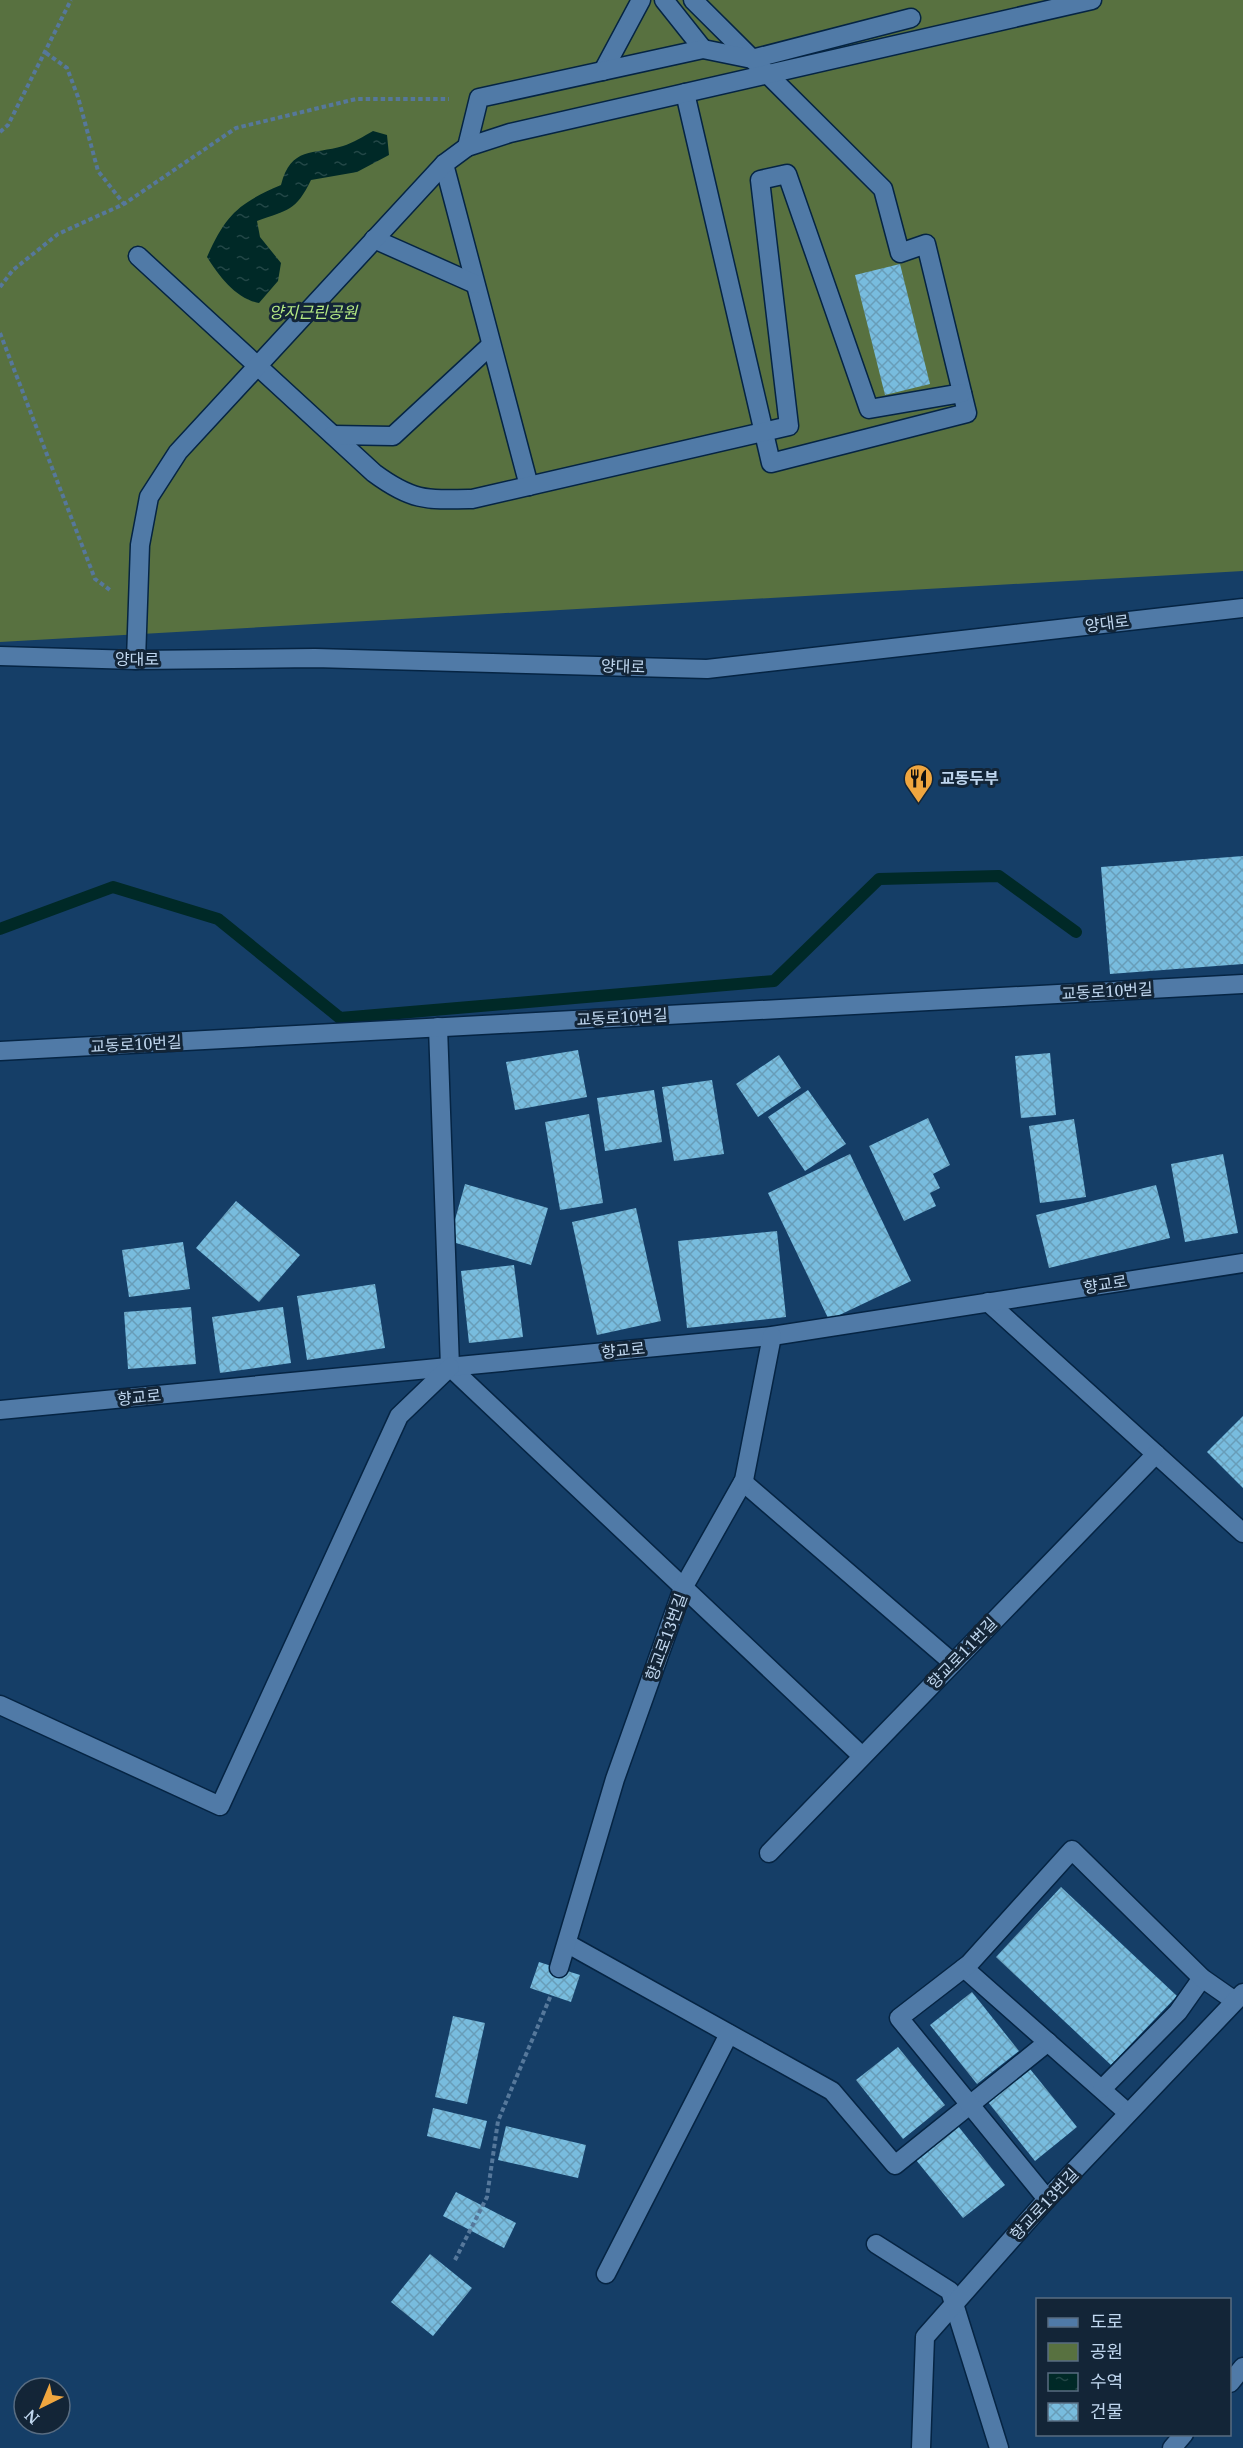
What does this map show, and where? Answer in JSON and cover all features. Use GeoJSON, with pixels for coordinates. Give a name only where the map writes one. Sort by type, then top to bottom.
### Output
{"type":"FeatureCollection","features":[{"type":"Feature","properties":{"kind":"street"},"geometry":{"type":"LineString","coordinates":[[603,71],[641,0]]}},
{"type":"Feature","properties":{"kind":"street"},"geometry":{"type":"LineString","coordinates":[[664,0],[703,49]]}},
{"type":"Feature","properties":{"kind":"street"},"geometry":{"type":"LineString","coordinates":[[685,93],[771,463],[967,413],[926,244],[900,253],[884,189],[693,0]]}},
{"type":"Feature","properties":{"kind":"street"},"geometry":{"type":"LineString","coordinates":[[136,660],[140,545],[149,497],[178,452],[260,366],[444,164],[467,147],[510,133],[1089,0]]}},
{"type":"Feature","properties":{"kind":"street"},"geometry":{"type":"LineString","coordinates":[[467,147],[479,99],[703,49],[752,59],[911,18]]}},
{"type":"Feature","properties":{"kind":"street"},"geometry":{"type":"LineString","coordinates":[[444,164],[490,346],[529,486]]}},
{"type":"Feature","properties":{"kind":"street"},"geometry":{"type":"LineString","coordinates":[[138,256],[374,473],[397,490],[426,500],[471,499],[789,426],[760,180],[787,174],[869,410],[962,393]]}},
{"type":"Feature","properties":{"kind":"street"},"geometry":{"type":"LineString","coordinates":[[374,239],[475,284]]}},
{"type":"Feature","properties":{"kind":"street"},"geometry":{"type":"LineString","coordinates":[[333,435],[393,436],[490,346]]}},
{"type":"Feature","properties":{"kind":"street","name":"양대로"},"geometry":{"type":"LineString","coordinates":[[0,656],[136,660],[315,658],[707,669],[1243,608]]}},
{"type":"Feature","properties":{"kind":"street","name":"교동로10번길"},"geometry":{"type":"LineString","coordinates":[[0,1051],[1243,984]]}},
{"type":"Feature","properties":{"kind":"street"},"geometry":{"type":"LineString","coordinates":[[438,1027],[450,1367],[862,1756]]}},
{"type":"Feature","properties":{"kind":"street","name":"향교로"},"geometry":{"type":"LineString","coordinates":[[0,1410],[772,1336],[1243,1263]]}},
{"type":"Feature","properties":{"kind":"street"},"geometry":{"type":"LineString","coordinates":[[988,1302],[1243,1533]]}},
{"type":"Feature","properties":{"kind":"street","name":"향교로13번길"},"geometry":{"type":"LineString","coordinates":[[560,1968],[615,1779],[683,1588],[743,1482],[772,1336]]}},
{"type":"Feature","properties":{"kind":"street"},"geometry":{"type":"LineString","coordinates":[[0,1705],[220,1806],[399,1416],[450,1367]]}},
{"type":"Feature","properties":{"kind":"street","name":"향교로11번길"},"geometry":{"type":"LineString","coordinates":[[769,1852],[1156,1454]]}},
{"type":"Feature","properties":{"kind":"street"},"geometry":{"type":"LineString","coordinates":[[743,1482],[953,1664]]}},
{"type":"Feature","properties":{"kind":"street"},"geometry":{"type":"LineString","coordinates":[[1047,2199],[899,2018],[964,1968],[1072,1850],[1202,1978],[1239,1997]]}},
{"type":"Feature","properties":{"kind":"street"},"geometry":{"type":"LineString","coordinates":[[568,1944],[832,2091],[895,2165],[1048,2043]]}},
{"type":"Feature","properties":{"kind":"street"},"geometry":{"type":"LineString","coordinates":[[964,1968],[1128,2114]]}},
{"type":"Feature","properties":{"kind":"street"},"geometry":{"type":"LineString","coordinates":[[1102,2090],[1178,2012],[1202,1978]]}},
{"type":"Feature","properties":{"kind":"street","name":"향교로13번길"},"geometry":{"type":"LineString","coordinates":[[921,2448],[925,2337],[1047,2199],[1239,1997]]}},
{"type":"Feature","properties":{"kind":"street"},"geometry":{"type":"LineString","coordinates":[[606,2274],[729,2034]]}},
{"type":"Feature","properties":{"kind":"street"},"geometry":{"type":"LineString","coordinates":[[876,2244],[950,2291],[999,2448]]}},
{"type":"Feature","properties":{"kind":"street"},"geometry":{"type":"LineString","coordinates":[[1231,2381],[1243,2367]]}},
{"type":"Feature","properties":{"kind":"street"},"geometry":{"type":"LineString","coordinates":[[1172,2448],[1182,2436]]}},
{"type":"Feature","properties":{"kind":"path"},"geometry":{"type":"LineString","coordinates":[[0,132],[8,125],[71,0]]}},
{"type":"Feature","properties":{"kind":"path"},"geometry":{"type":"LineString","coordinates":[[46,53],[67,68],[78,97],[98,171],[124,204]]}},
{"type":"Feature","properties":{"kind":"path"},"geometry":{"type":"LineString","coordinates":[[0,287],[13,270],[58,234],[124,204],[236,128],[356,99],[479,99]]}},
{"type":"Feature","properties":{"kind":"path"},"geometry":{"type":"LineString","coordinates":[[0,333],[95,579],[138,609]]}},
{"type":"Feature","properties":{"kind":"path"},"geometry":{"type":"LineString","coordinates":[[455,2260],[487,2197],[498,2121],[551,1995]]}},
{"type":"Feature","properties":{"kind":"green space","name":"양지근린공원"},"geometry":{"type":"Polygon","coordinates":[[[0,0],[1243,0],[1243,571],[0,642],[0,0]]]}},
{"type":"Feature","properties":{"kind":"water"},"geometry":{"type":"Polygon","coordinates":[[[373,131],[387,135],[389,155],[357,172],[311,180],[301,198],[290,208],[257,221],[260,237],[281,263],[278,281],[259,303],[236,292],[207,257],[228,220],[244,204],[281,185],[285,172],[297,158],[305,154],[347,145],[373,131]]]}},
{"type":"Feature","properties":{"kind":"building"},"geometry":{"type":"Polygon","coordinates":[[[900,264],[930,384],[885,395],[855,275],[900,264]]]}},
{"type":"Feature","properties":{"kind":"building"},"geometry":{"type":"Polygon","coordinates":[[[1243,856],[1243,964],[1110,974],[1101,867],[1243,856]]]}},
{"type":"Feature","properties":{"kind":"building"},"geometry":{"type":"Polygon","coordinates":[[[578,1050],[587,1097],[515,1110],[506,1062],[578,1050]]]}},
{"type":"Feature","properties":{"kind":"building"},"geometry":{"type":"Polygon","coordinates":[[[1050,1053],[1056,1115],[1021,1118],[1015,1056],[1050,1053]]]}},
{"type":"Feature","properties":{"kind":"building"},"geometry":{"type":"Polygon","coordinates":[[[779,1055],[801,1088],[758,1117],[736,1084],[779,1055]]]}},
{"type":"Feature","properties":{"kind":"building"},"geometry":{"type":"Polygon","coordinates":[[[712,1080],[724,1154],[674,1161],[662,1087],[712,1080]]]}},
{"type":"Feature","properties":{"kind":"building"},"geometry":{"type":"Polygon","coordinates":[[[654,1090],[662,1142],[605,1151],[597,1098],[654,1090]]]}},
{"type":"Feature","properties":{"kind":"building"},"geometry":{"type":"Polygon","coordinates":[[[808,1090],[846,1144],[805,1171],[768,1117],[808,1090]]]}},
{"type":"Feature","properties":{"kind":"building"},"geometry":{"type":"Polygon","coordinates":[[[589,1114],[603,1203],[560,1210],[545,1122],[589,1114]]]}},
{"type":"Feature","properties":{"kind":"building"},"geometry":{"type":"Polygon","coordinates":[[[928,1118],[950,1165],[933,1174],[940,1188],[930,1193],[936,1206],[904,1221],[869,1146],[928,1118]]]}},
{"type":"Feature","properties":{"kind":"building"},"geometry":{"type":"Polygon","coordinates":[[[1074,1119],[1086,1197],[1040,1203],[1029,1126],[1074,1119]]]}},
{"type":"Feature","properties":{"kind":"building"},"geometry":{"type":"Polygon","coordinates":[[[850,1154],[911,1281],[829,1320],[768,1193],[850,1154]]]}},
{"type":"Feature","properties":{"kind":"building"},"geometry":{"type":"Polygon","coordinates":[[[1223,1154],[1238,1233],[1185,1242],[1171,1164],[1223,1154]]]}},
{"type":"Feature","properties":{"kind":"building"},"geometry":{"type":"Polygon","coordinates":[[[465,1184],[548,1208],[531,1265],[449,1241],[465,1184]]]}},
{"type":"Feature","properties":{"kind":"building"},"geometry":{"type":"Polygon","coordinates":[[[1156,1185],[1170,1238],[1049,1268],[1036,1215],[1156,1185]]]}},
{"type":"Feature","properties":{"kind":"building"},"geometry":{"type":"Polygon","coordinates":[[[236,1201],[300,1255],[259,1302],[196,1248],[236,1201]]]}},
{"type":"Feature","properties":{"kind":"building"},"geometry":{"type":"Polygon","coordinates":[[[636,1208],[661,1321],[597,1335],[572,1222],[636,1208]]]}},
{"type":"Feature","properties":{"kind":"building"},"geometry":{"type":"Polygon","coordinates":[[[777,1231],[786,1317],[687,1328],[678,1241],[777,1231]]]}},
{"type":"Feature","properties":{"kind":"building"},"geometry":{"type":"Polygon","coordinates":[[[183,1242],[190,1289],[129,1297],[122,1250],[183,1242]]]}},
{"type":"Feature","properties":{"kind":"building"},"geometry":{"type":"Polygon","coordinates":[[[514,1265],[523,1337],[469,1343],[461,1271],[514,1265]]]}},
{"type":"Feature","properties":{"kind":"building"},"geometry":{"type":"Polygon","coordinates":[[[375,1284],[385,1348],[307,1360],[297,1296],[375,1284]]]}},
{"type":"Feature","properties":{"kind":"building"},"geometry":{"type":"Polygon","coordinates":[[[191,1307],[196,1364],[128,1369],[124,1312],[191,1307]]]}},
{"type":"Feature","properties":{"kind":"building"},"geometry":{"type":"Polygon","coordinates":[[[283,1307],[291,1363],[220,1373],[212,1317],[283,1307]]]}},
{"type":"Feature","properties":{"kind":"building"},"geometry":{"type":"Polygon","coordinates":[[[1243,1416],[1243,1488],[1207,1452],[1243,1416]]]}},
{"type":"Feature","properties":{"kind":"building"},"geometry":{"type":"Polygon","coordinates":[[[1061,1887],[1177,1996],[1111,2065],[996,1957],[1061,1887]]]}},
{"type":"Feature","properties":{"kind":"building"},"geometry":{"type":"Polygon","coordinates":[[[539,1962],[580,1975],[571,2002],[530,1988],[539,1962]]]}},
{"type":"Feature","properties":{"kind":"building"},"geometry":{"type":"Polygon","coordinates":[[[972,1992],[1019,2051],[977,2084],[930,2025],[972,1992]]]}},
{"type":"Feature","properties":{"kind":"building"},"geometry":{"type":"Polygon","coordinates":[[[453,2016],[485,2023],[467,2104],[435,2097],[453,2016]]]}},
{"type":"Feature","properties":{"kind":"building"},"geometry":{"type":"Polygon","coordinates":[[[898,2047],[945,2105],[903,2139],[856,2080],[898,2047]]]}},
{"type":"Feature","properties":{"kind":"building"},"geometry":{"type":"Polygon","coordinates":[[[1030,2069],[1077,2127],[1035,2161],[988,2102],[1030,2069]]]}},
{"type":"Feature","properties":{"kind":"building"},"geometry":{"type":"Polygon","coordinates":[[[433,2108],[487,2121],[480,2149],[427,2136],[433,2108]]]}},
{"type":"Feature","properties":{"kind":"building"},"geometry":{"type":"Polygon","coordinates":[[[506,2126],[586,2145],[578,2178],[498,2160],[506,2126]]]}},
{"type":"Feature","properties":{"kind":"building"},"geometry":{"type":"Polygon","coordinates":[[[958,2126],[1005,2185],[963,2218],[916,2160],[958,2126]]]}},
{"type":"Feature","properties":{"kind":"building"},"geometry":{"type":"Polygon","coordinates":[[[456,2192],[516,2223],[504,2248],[443,2216],[456,2192]]]}},
{"type":"Feature","properties":{"kind":"building"},"geometry":{"type":"Polygon","coordinates":[[[430,2254],[472,2288],[433,2336],[391,2302],[430,2254]]]}},
{"type":"Feature","properties":{"kind":"waterway"},"geometry":{"type":"LineString","coordinates":[[0,929],[113,887],[218,919],[340,1018],[774,981],[879,879],[999,876],[1076,932]]}},
{"type":"Feature","properties":{"kind":"place","name":"교동두부"},"geometry":{"type":"Point","coordinates":[919,804]}}]}
